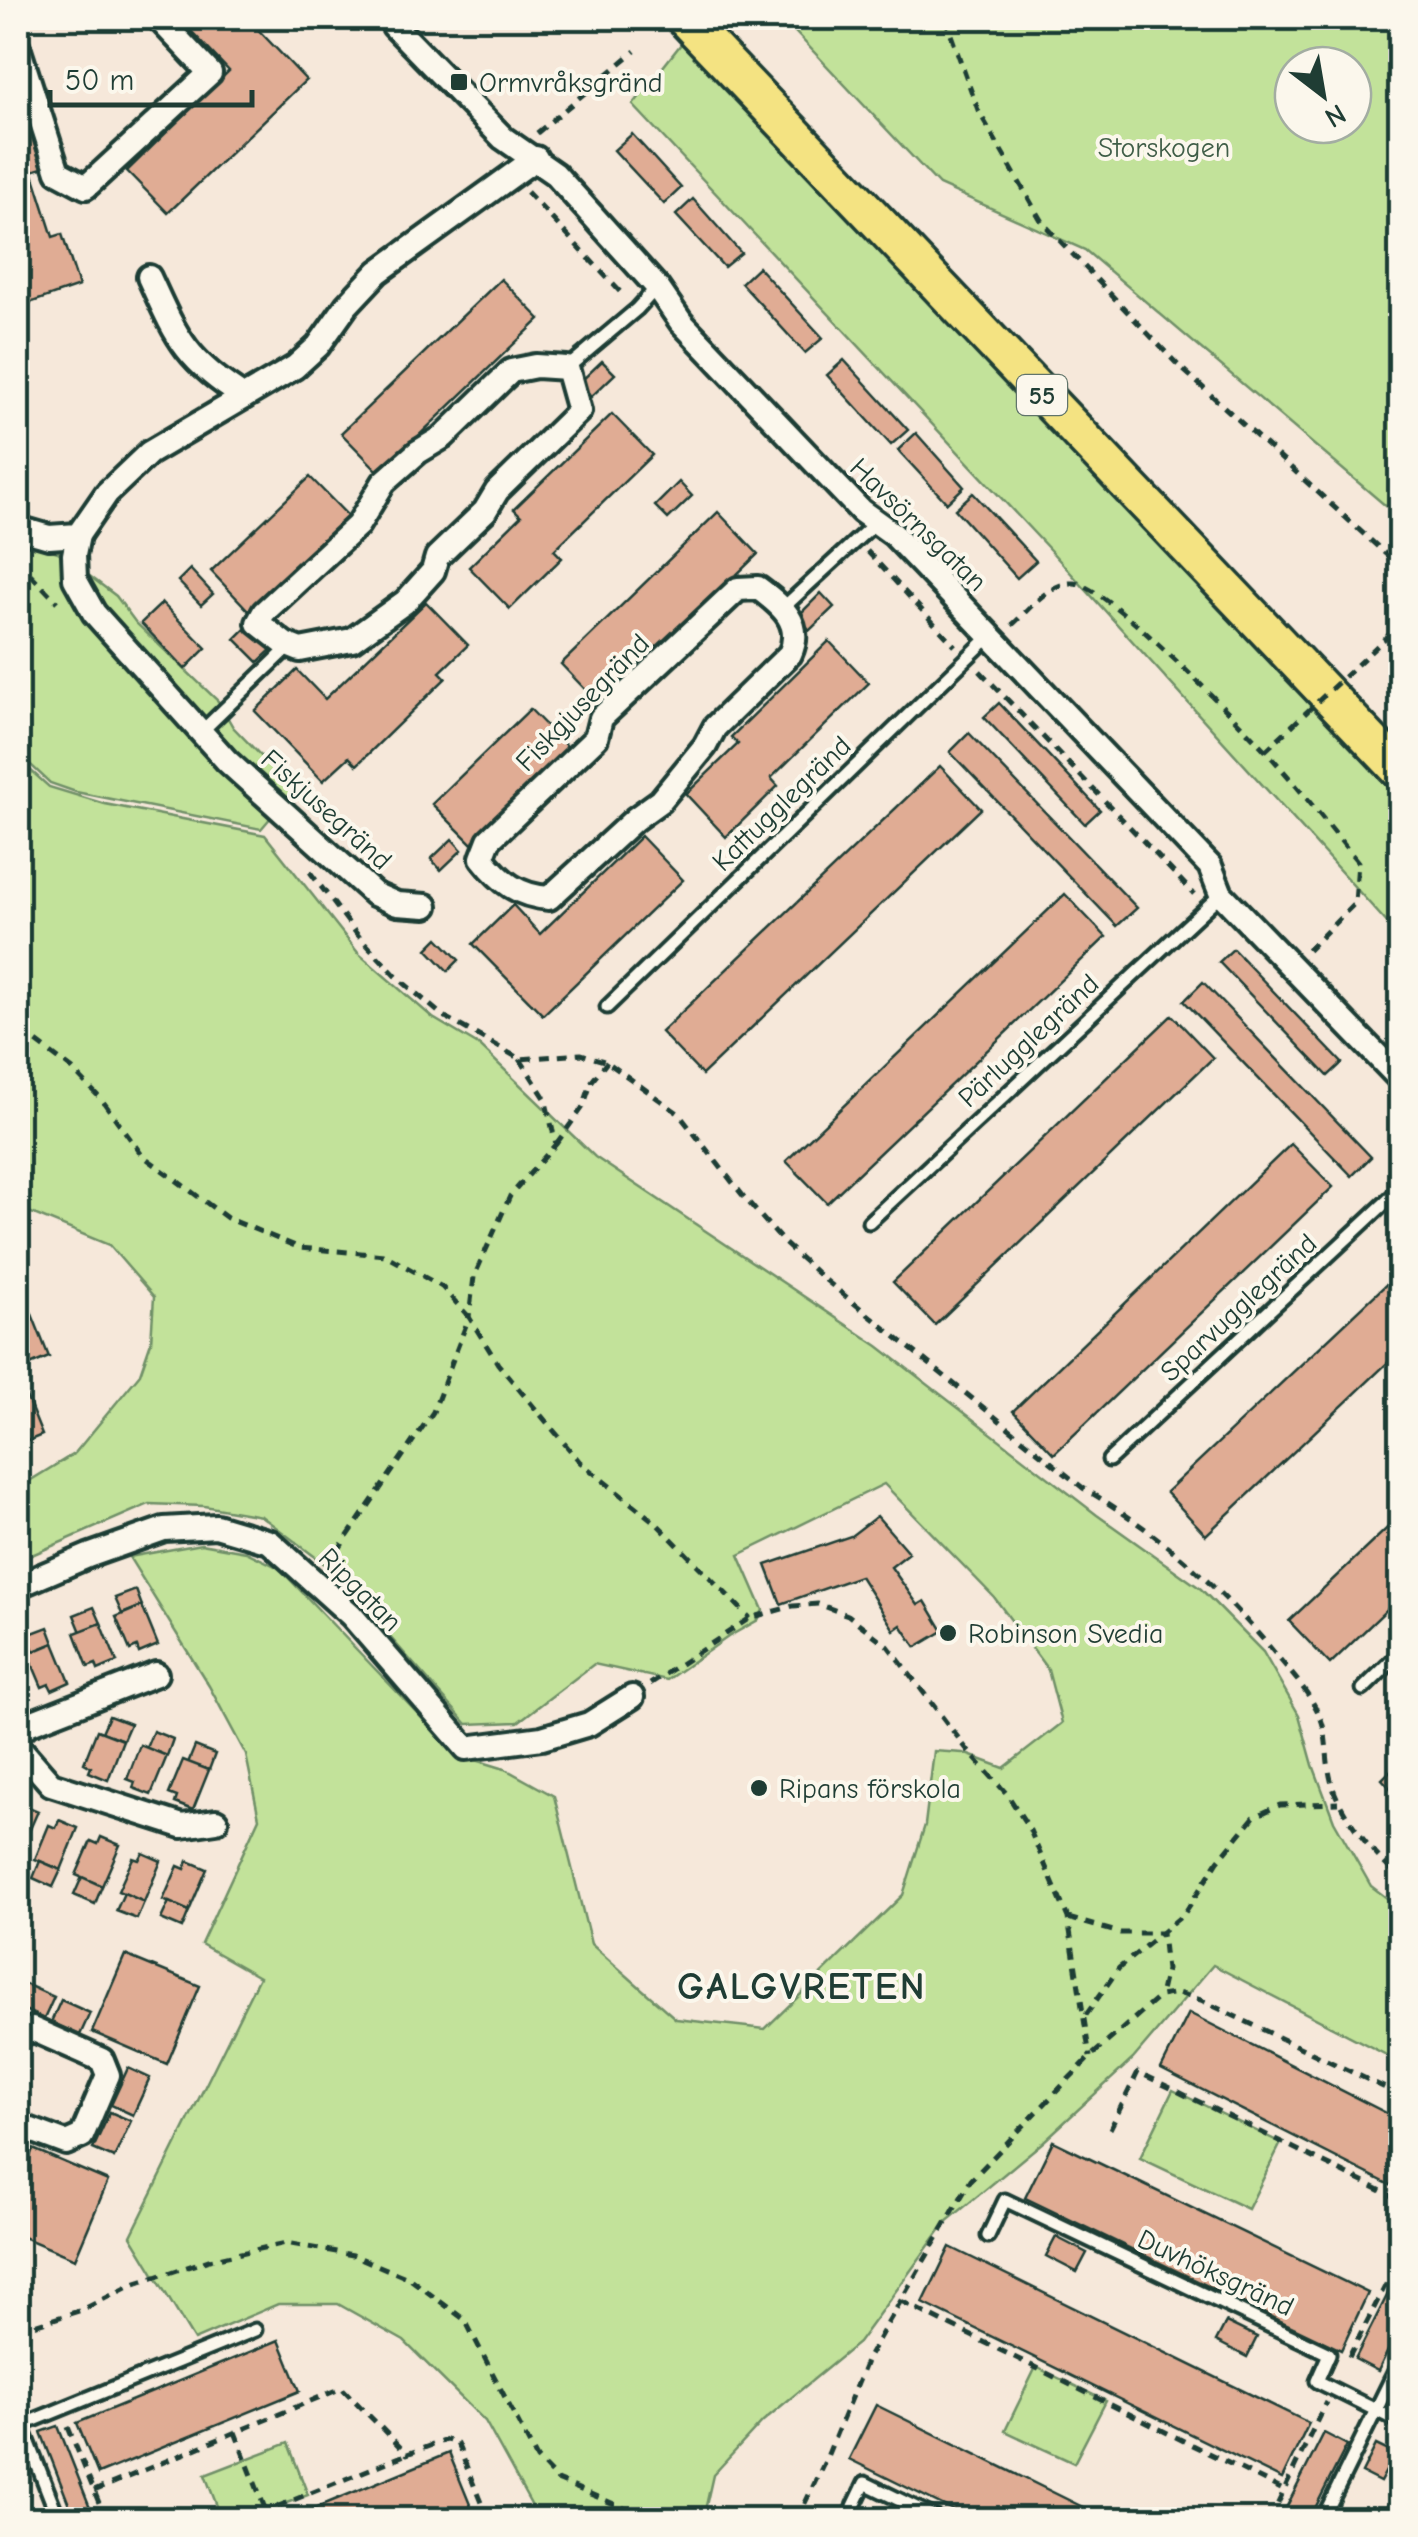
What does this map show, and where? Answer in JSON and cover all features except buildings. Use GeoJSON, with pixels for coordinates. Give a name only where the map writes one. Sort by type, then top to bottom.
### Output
{"type":"FeatureCollection","features":[{"type":"Feature","properties":{"kind":"main road","name":"55"},"geometry":{"type":"LineString","coordinates":[[684,18],[1400,771]]}},
{"type":"Feature","properties":{"kind":"main road","name":"55"},"geometry":{"type":"LineString","coordinates":[[714,18],[1400,737]]}},
{"type":"Feature","properties":{"kind":"street"},"geometry":{"type":"LineString","coordinates":[[18,46],[58,172],[86,187],[210,73],[158,18]]}},
{"type":"Feature","properties":{"kind":"street","name":"Havsörnsgatan"},"geometry":{"type":"LineString","coordinates":[[390,18],[503,138],[555,174],[657,288],[681,322],[860,511],[893,534],[1210,866],[1215,901],[1291,966],[1400,1078]]}},
{"type":"Feature","properties":{"kind":"street"},"geometry":{"type":"LineString","coordinates":[[201,732],[94,613],[75,579],[78,535],[106,493],[148,453],[295,367],[318,346],[346,305],[378,272],[512,176],[528,153]]}},
{"type":"Feature","properties":{"kind":"street"},"geometry":{"type":"LineString","coordinates":[[149,277],[178,339],[196,363],[244,397]]}},
{"type":"Feature","properties":{"kind":"street"},"geometry":{"type":"LineString","coordinates":[[536,366],[566,368],[578,411],[497,490],[485,511],[438,556],[433,570],[405,602],[352,640],[300,650],[258,623],[264,612],[358,525],[384,482],[418,452],[443,437],[512,371],[536,366]]}},
{"type":"Feature","properties":{"kind":"street"},"geometry":{"type":"LineString","coordinates":[[18,528],[49,537],[78,535]]}},
{"type":"Feature","properties":{"kind":"street","name":"Fiskgjusegränd"},"geometry":{"type":"LineString","coordinates":[[738,588],[758,588],[784,607],[796,641],[790,654],[714,727],[704,746],[660,801],[635,819],[550,898],[529,897],[500,880],[482,858],[489,840],[596,738],[601,718],[738,588]]}},
{"type":"Feature","properties":{"kind":"street","name":"Fiskjusegränd"},"geometry":{"type":"LineString","coordinates":[[201,732],[227,761],[374,894],[397,904],[426,906]]}},
{"type":"Feature","properties":{"kind":"street","name":"Ripgatan"},"geometry":{"type":"LineString","coordinates":[[18,1586],[164,1529],[216,1526],[270,1542],[351,1615],[466,1748],[542,1738],[589,1724],[632,1698]]}},
{"type":"Feature","properties":{"kind":"street"},"geometry":{"type":"LineString","coordinates":[[18,1734],[28,1724],[156,1674]]}},
{"type":"Feature","properties":{"kind":"street"},"geometry":{"type":"LineString","coordinates":[[18,1746],[51,1784],[182,1826],[216,1821]]}},
{"type":"Feature","properties":{"kind":"street"},"geometry":{"type":"LineString","coordinates":[[18,2037],[32,2029],[102,2060],[108,2075],[82,2136],[74,2142],[66,2143],[18,2125]]}},
{"type":"Feature","properties":{"kind":"street"},"geometry":{"type":"LineString","coordinates":[[1396,2520],[1400,2512]]}},
{"type":"Feature","properties":{"kind":"lane"},"geometry":{"type":"LineString","coordinates":[[566,368],[657,288]]}},
{"type":"Feature","properties":{"kind":"lane"},"geometry":{"type":"LineString","coordinates":[[784,607],[876,522]]}},
{"type":"Feature","properties":{"kind":"lane","name":"Kattugglegränd"},"geometry":{"type":"LineString","coordinates":[[607,1007],[992,638]]}},
{"type":"Feature","properties":{"kind":"lane"},"geometry":{"type":"LineString","coordinates":[[201,732],[290,646]]}},
{"type":"Feature","properties":{"kind":"lane","name":"Pärlugglegränd"},"geometry":{"type":"LineString","coordinates":[[869,1222],[1215,901]]}},
{"type":"Feature","properties":{"kind":"lane","name":"Sparvugglegränd"},"geometry":{"type":"LineString","coordinates":[[1109,1460],[1400,1189]]}},
{"type":"Feature","properties":{"kind":"lane"},"geometry":{"type":"LineString","coordinates":[[1362,1689],[1400,1653]]}},
{"type":"Feature","properties":{"kind":"lane","name":"Duvhöksgränd"},"geometry":{"type":"LineString","coordinates":[[988,2236],[1005,2200],[1329,2354],[1317,2381],[1400,2422]]}},
{"type":"Feature","properties":{"kind":"lane"},"geometry":{"type":"LineString","coordinates":[[58,2520],[20,2426],[255,2330]]}},
{"type":"Feature","properties":{"kind":"lane"},"geometry":{"type":"LineString","coordinates":[[1322,2520],[1400,2361]]}},
{"type":"Feature","properties":{"kind":"lane"},"geometry":{"type":"LineString","coordinates":[[854,2506],[865,2483],[941,2520]]}},
{"type":"Feature","properties":{"kind":"path"},"geometry":{"type":"LineString","coordinates":[[945,18],[978,110],[1042,222],[1177,364],[1400,566]]}},
{"type":"Feature","properties":{"kind":"path"},"geometry":{"type":"LineString","coordinates":[[528,153],[635,51]]}},
{"type":"Feature","properties":{"kind":"path"},"geometry":{"type":"LineString","coordinates":[[512,176],[637,309]]}},
{"type":"Feature","properties":{"kind":"path"},"geometry":{"type":"LineString","coordinates":[[856,539],[967,658],[1215,901]]}},
{"type":"Feature","properties":{"kind":"path"},"geometry":{"type":"LineString","coordinates":[[18,561],[66,611]]}},
{"type":"Feature","properties":{"kind":"path"},"geometry":{"type":"LineString","coordinates":[[992,638],[1056,585],[1075,582],[1114,606],[1265,750],[1358,862],[1355,903],[1291,966]]}},
{"type":"Feature","properties":{"kind":"path"},"geometry":{"type":"LineString","coordinates":[[1265,750],[1400,622]]}},
{"type":"Feature","properties":{"kind":"path"},"geometry":{"type":"LineString","coordinates":[[303,864],[398,978],[443,1016],[520,1060],[545,1098],[556,1144]]}},
{"type":"Feature","properties":{"kind":"path"},"geometry":{"type":"LineString","coordinates":[[18,1014],[26,1034],[73,1070],[102,1100],[142,1156],[227,1218],[300,1248],[385,1255],[442,1287],[469,1317],[498,1364],[580,1462],[657,1524],[750,1618]]}},
{"type":"Feature","properties":{"kind":"path"},"geometry":{"type":"LineString","coordinates":[[520,1060],[581,1054],[607,1062],[678,1113],[784,1243],[818,1274],[1083,1488],[1124,1512],[1180,1556],[1240,1611],[1298,1681],[1321,1720],[1331,1784],[1340,1804],[1384,1864],[1400,1878]]}},
{"type":"Feature","properties":{"kind":"path"},"geometry":{"type":"LineString","coordinates":[[315,1583],[434,1412],[469,1317],[474,1277],[510,1196],[556,1144],[607,1062]]}},
{"type":"Feature","properties":{"kind":"path"},"geometry":{"type":"LineString","coordinates":[[632,1698],[750,1618],[793,1606],[818,1604],[848,1615],[888,1646],[1007,1794],[1029,1828],[1068,1918],[1090,2057]]}},
{"type":"Feature","properties":{"kind":"path"},"geometry":{"type":"LineString","coordinates":[[1085,2018],[1119,1968],[1184,1914],[1218,1861],[1254,1817],[1280,1805],[1340,1804]]}},
{"type":"Feature","properties":{"kind":"path"},"geometry":{"type":"LineString","coordinates":[[1068,1918],[1120,1933],[1162,1934]]}},
{"type":"Feature","properties":{"kind":"path"},"geometry":{"type":"LineString","coordinates":[[1160,1996],[1166,1970],[1162,1934]]}},
{"type":"Feature","properties":{"kind":"path"},"geometry":{"type":"LineString","coordinates":[[797,2520],[867,2359],[971,2180],[1090,2057],[1160,1996],[1178,1993],[1201,2000],[1400,2095]]}},
{"type":"Feature","properties":{"kind":"path"},"geometry":{"type":"LineString","coordinates":[[1110,2129],[1138,2072],[1400,2200]]}},
{"type":"Feature","properties":{"kind":"path"},"geometry":{"type":"LineString","coordinates":[[18,2330],[82,2310],[134,2284],[209,2260],[286,2244],[353,2255],[410,2280],[464,2320],[538,2458],[558,2480],[642,2520]]}},
{"type":"Feature","properties":{"kind":"path"},"geometry":{"type":"LineString","coordinates":[[901,2301],[1285,2491]]}},
{"type":"Feature","properties":{"kind":"path"},"geometry":{"type":"LineString","coordinates":[[94,2491],[342,2388],[408,2454]]}},
{"type":"Feature","properties":{"kind":"path"},"geometry":{"type":"LineString","coordinates":[[61,2410],[106,2520]]}},
{"type":"Feature","properties":{"kind":"path"},"geometry":{"type":"LineString","coordinates":[[235,2432],[266,2511]]}},
{"type":"Feature","properties":{"kind":"path"},"geometry":{"type":"LineString","coordinates":[[244,2520],[446,2440],[457,2443],[488,2517]]}},
{"type":"Feature","properties":{"kind":"path"},"geometry":{"type":"LineString","coordinates":[[574,2520],[632,2512]]}},
{"type":"Feature","properties":{"kind":"path"},"geometry":{"type":"LineString","coordinates":[[476,2520],[548,2520]]}},
{"type":"Feature","properties":{"kind":"green space","name":"Storskogen"},"geometry":{"type":"Polygon","coordinates":[[[782,18],[1400,18],[1400,518],[1085,250],[939,185],[782,18]]]}},
{"type":"Feature","properties":{"kind":"green space"},"geometry":{"type":"Polygon","coordinates":[[[685,39],[1400,793],[1400,937],[1050,550],[633,105],[685,39]]]}},
{"type":"Feature","properties":{"kind":"green space"},"geometry":{"type":"Polygon","coordinates":[[[18,539],[58,552],[116,596],[136,623],[218,701],[233,727],[294,790],[261,829],[76,792],[50,783],[18,753],[18,539]]]}},
{"type":"Feature","properties":{"kind":"green space"},"geometry":{"type":"Polygon","coordinates":[[[18,759],[49,787],[105,804],[265,835],[359,954],[433,1018],[480,1046],[595,1157],[878,1346],[1097,1515],[1201,1589],[1263,1652],[1299,1715],[1334,1821],[1371,1886],[1400,1908],[1400,2062],[1213,1965],[1133,2059],[1043,2142],[946,2222],[858,2343],[763,2421],[713,2475],[703,2519],[539,2519],[485,2421],[404,2341],[338,2304],[278,2304],[194,2340],[131,2236],[259,1977],[201,1944],[259,1818],[246,1755],[209,1686],[129,1557],[201,1544],[246,1552],[279,1568],[456,1754],[505,1769],[554,1796],[591,1944],[676,2019],[765,2029],[903,1895],[925,1825],[934,1751],[963,1753],[1004,1768],[1062,1723],[1048,1670],[994,1597],[884,1484],[739,1555],[763,1610],[758,1620],[667,1680],[594,1664],[518,1722],[467,1724],[326,1565],[261,1516],[204,1506],[149,1504],[18,1561],[18,1488],[75,1453],[140,1374],[151,1342],[154,1297],[109,1245],[24,1210],[18,1203],[18,759]]]}},
{"type":"Feature","properties":{"kind":"green space"},"geometry":{"type":"Polygon","coordinates":[[[1173,2090],[1281,2143],[1248,2209],[1140,2158],[1173,2090]]]}},
{"type":"Feature","properties":{"kind":"green space"},"geometry":{"type":"Polygon","coordinates":[[[1036,2367],[1106,2401],[1074,2463],[1005,2431],[1036,2367]]]}},
{"type":"Feature","properties":{"kind":"green space"},"geometry":{"type":"Polygon","coordinates":[[[288,2443],[308,2495],[244,2519],[222,2519],[205,2475],[288,2443]]]}},
{"type":"Feature","properties":{"kind":"place","name":"Ormvråksgränd"},"geometry":{"type":"Point","coordinates":[459,82]}},
{"type":"Feature","properties":{"kind":"place","name":"Robinson Svedia"},"geometry":{"type":"Point","coordinates":[948,1633]}},
{"type":"Feature","properties":{"kind":"place","name":"Ripans förskola"},"geometry":{"type":"Point","coordinates":[759,1788]}},
{"type":"Feature","properties":{"kind":"district","name":"GALGVRETEN"},"geometry":{"type":"Point","coordinates":[802,1986]}}]}
